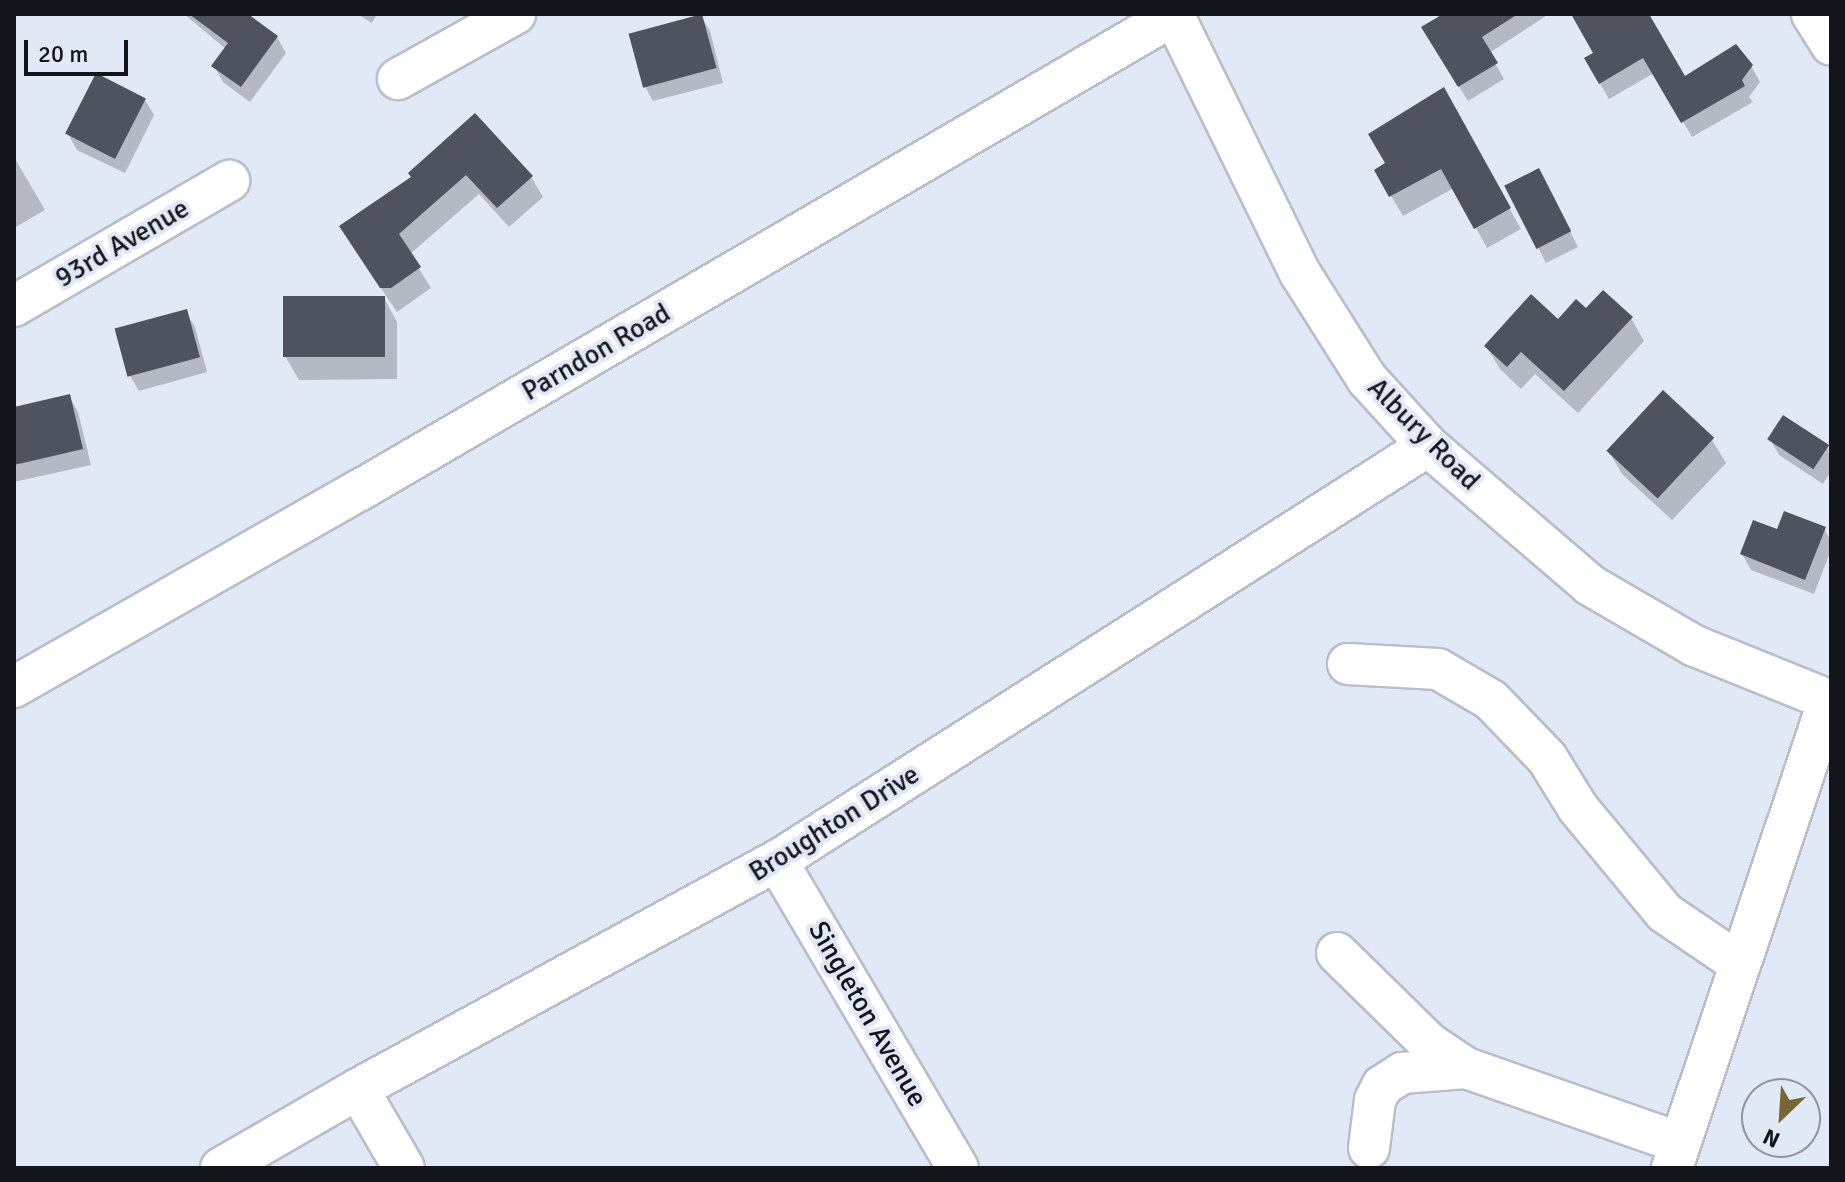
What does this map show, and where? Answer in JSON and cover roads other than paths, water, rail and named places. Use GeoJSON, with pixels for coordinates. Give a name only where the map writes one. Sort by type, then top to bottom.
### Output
{"type":"FeatureCollection","features":[{"type":"Feature","properties":{"kind":"street"},"geometry":{"type":"LineString","coordinates":[[398,79],[515,14]]}},
{"type":"Feature","properties":{"kind":"street","name":"Albury Road"},"geometry":{"type":"LineString","coordinates":[[1174,14],[1300,273],[1367,379],[1428,446],[1590,585],[1695,646],[1830,701]]}},
{"type":"Feature","properties":{"kind":"street","name":"Parndon Road"},"geometry":{"type":"LineString","coordinates":[[14,687],[346,498],[1174,14]]}},
{"type":"Feature","properties":{"kind":"street"},"geometry":{"type":"LineString","coordinates":[[1812,14],[1831,45]]}},
{"type":"Feature","properties":{"kind":"street","name":"93rd Avenue"},"geometry":{"type":"LineString","coordinates":[[14,306],[229,181]]}},
{"type":"Feature","properties":{"kind":"street","name":"Broughton Drive"},"geometry":{"type":"LineString","coordinates":[[221,1168],[358,1089],[777,861],[1428,446]]}},
{"type":"Feature","properties":{"kind":"street"},"geometry":{"type":"LineString","coordinates":[[1348,664],[1438,669],[1491,700],[1547,758],[1578,808],[1665,913],[1740,964]]}},
{"type":"Feature","properties":{"kind":"street"},"geometry":{"type":"LineString","coordinates":[[1337,953],[1430,1044],[1466,1068],[1676,1156],[1830,701]]}},
{"type":"Feature","properties":{"kind":"street","name":"Singleton Avenue"},"geometry":{"type":"LineString","coordinates":[[777,861],[958,1168]]}},
{"type":"Feature","properties":{"kind":"street"},"geometry":{"type":"LineString","coordinates":[[1369,1148],[1375,1100],[1382,1086],[1402,1073],[1466,1068]]}},
{"type":"Feature","properties":{"kind":"street"},"geometry":{"type":"LineString","coordinates":[[358,1089],[404,1168]]}}]}
